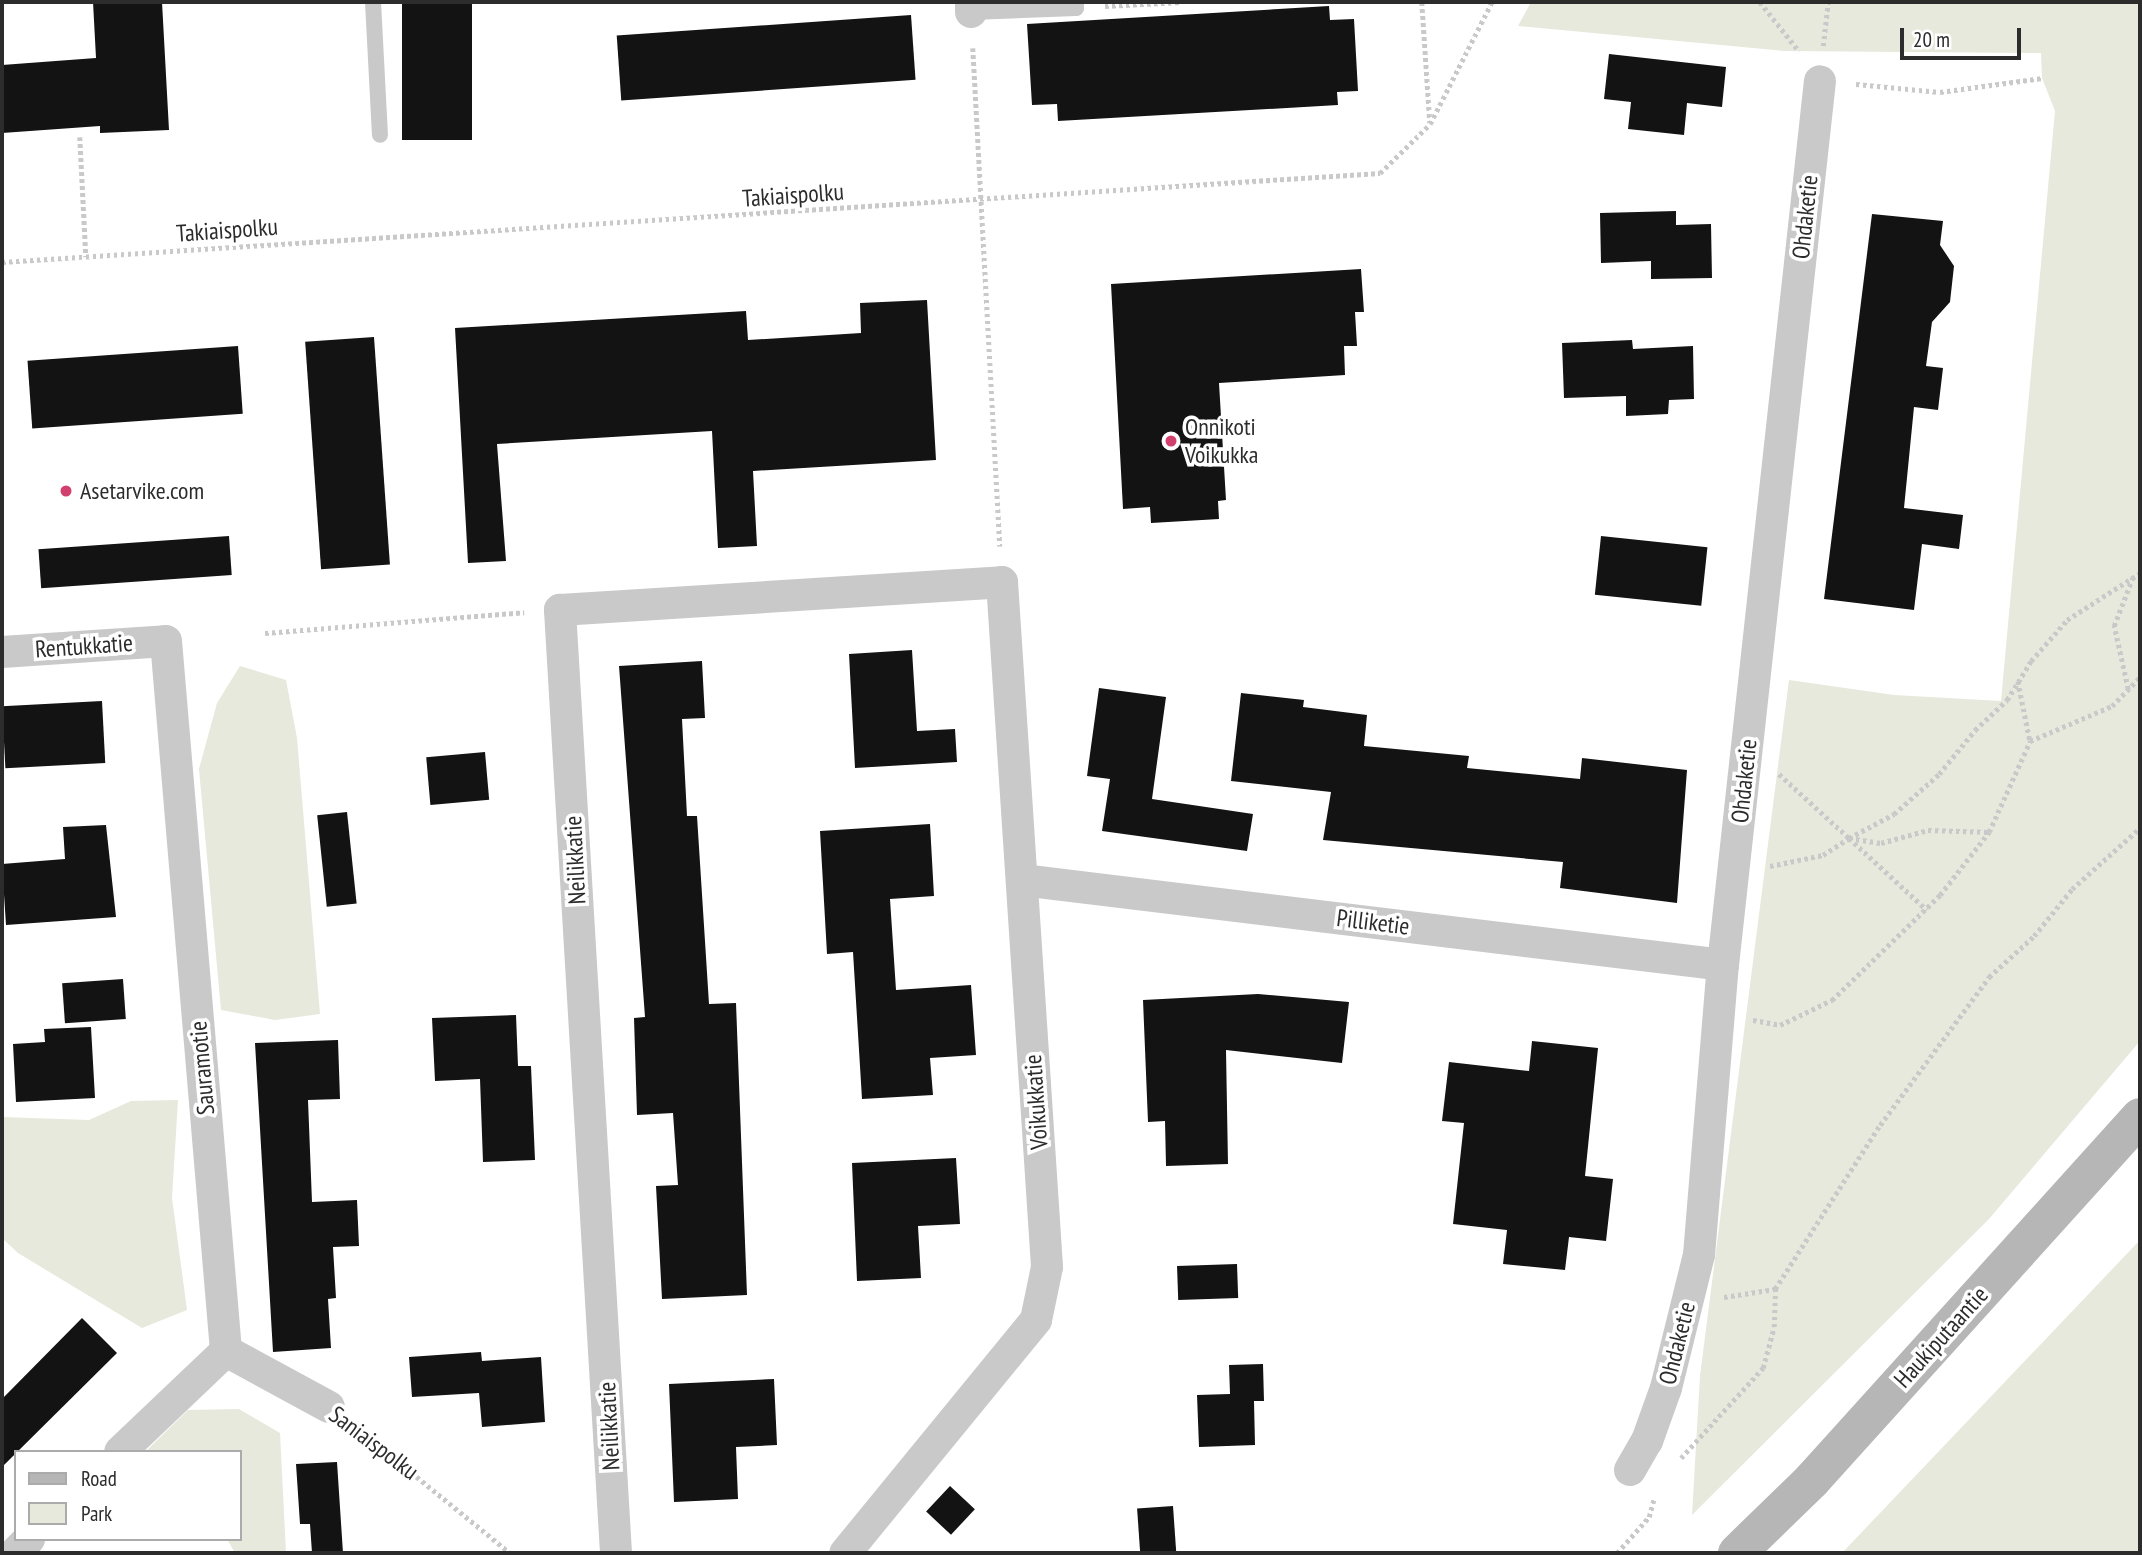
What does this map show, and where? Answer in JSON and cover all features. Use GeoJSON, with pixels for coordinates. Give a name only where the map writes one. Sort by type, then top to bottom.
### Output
{"type":"FeatureCollection","features":[{"type":"Feature","properties":{"kind":"main road","name":"Haukiputaantie"},"geometry":{"type":"LineString","coordinates":[[1737,1553],[1812,1480],[2140,1117]]}},
{"type":"Feature","properties":{"kind":"street","name":"Ohdaketie"},"geometry":{"type":"LineString","coordinates":[[1630,1470],[1647,1441],[1666,1388],[1699,1255],[1723,965],[1820,81]]}},
{"type":"Feature","properties":{"kind":"street"},"geometry":{"type":"LineString","coordinates":[[560,610],[1002,582]]}},
{"type":"Feature","properties":{"kind":"street","name":"Voikukkatie"},"geometry":{"type":"LineString","coordinates":[[845,1553],[1036,1320],[1047,1267],[1002,582]]}},
{"type":"Feature","properties":{"kind":"street","name":"Neilikkatie"},"geometry":{"type":"LineString","coordinates":[[560,610],[617,1553]]}},
{"type":"Feature","properties":{"kind":"street","name":"Rentukkatie"},"geometry":{"type":"LineString","coordinates":[[2,652],[166,640]]}},
{"type":"Feature","properties":{"kind":"street","name":"Sauramotie"},"geometry":{"type":"LineString","coordinates":[[166,640],[226,1351]]}},
{"type":"Feature","properties":{"kind":"street","name":"Pilliketie"},"geometry":{"type":"LineString","coordinates":[[1022,880],[1723,965]]}},
{"type":"Feature","properties":{"kind":"street"},"geometry":{"type":"LineString","coordinates":[[122,1450],[226,1351]]}},
{"type":"Feature","properties":{"kind":"street","name":"Saniaispolku"},"geometry":{"type":"LineString","coordinates":[[226,1351],[329,1407]]}},
{"type":"Feature","properties":{"kind":"lane"},"geometry":{"type":"LineString","coordinates":[[373,2],[380,135]]}},
{"type":"Feature","properties":{"kind":"lane"},"geometry":{"type":"LineString","coordinates":[[971,7],[1076,5]]}},
{"type":"Feature","properties":{"kind":"path"},"geometry":{"type":"LineString","coordinates":[[1076,5],[1182,2]]}},
{"type":"Feature","properties":{"kind":"path"},"geometry":{"type":"LineString","coordinates":[[1422,2],[1430,124]]}},
{"type":"Feature","properties":{"kind":"path","name":"Takiaispolku"},"geometry":{"type":"LineString","coordinates":[[2,262],[1380,173],[1430,124],[1492,2]]}},
{"type":"Feature","properties":{"kind":"path"},"geometry":{"type":"LineString","coordinates":[[1759,2],[1820,81],[1940,92],[2042,78]]}},
{"type":"Feature","properties":{"kind":"path"},"geometry":{"type":"LineString","coordinates":[[1820,81],[1828,2]]}},
{"type":"Feature","properties":{"kind":"path"},"geometry":{"type":"LineString","coordinates":[[971,7],[979,200],[1002,582]]}},
{"type":"Feature","properties":{"kind":"path"},"geometry":{"type":"LineString","coordinates":[[80,137],[86,257]]}},
{"type":"Feature","properties":{"kind":"path"},"geometry":{"type":"LineString","coordinates":[[1769,866],[1823,855],[1894,814],[1939,774],[2067,620],[2140,573]]}},
{"type":"Feature","properties":{"kind":"path"},"geometry":{"type":"LineString","coordinates":[[2129,689],[2114,626],[2133,577]]}},
{"type":"Feature","properties":{"kind":"path"},"geometry":{"type":"LineString","coordinates":[[265,633],[560,610]]}},
{"type":"Feature","properties":{"kind":"path"},"geometry":{"type":"LineString","coordinates":[[2029,741],[2112,706],[2140,677]]}},
{"type":"Feature","properties":{"kind":"path"},"geometry":{"type":"LineString","coordinates":[[1720,1000],[1737,1017],[1780,1025],[1832,1000],[1927,910],[1989,832],[2029,741],[2018,681]]}},
{"type":"Feature","properties":{"kind":"path"},"geometry":{"type":"LineString","coordinates":[[1747,746],[1927,910]]}},
{"type":"Feature","properties":{"kind":"path"},"geometry":{"type":"LineString","coordinates":[[1675,1465],[1763,1368],[1774,1326],[1775,1289],[1880,1125],[1989,977],[2034,936],[2072,889],[2140,828]]}},
{"type":"Feature","properties":{"kind":"path"},"geometry":{"type":"LineString","coordinates":[[1849,838],[1881,843],[1928,830],[1989,832]]}},
{"type":"Feature","properties":{"kind":"path"},"geometry":{"type":"LineString","coordinates":[[1688,1300],[1775,1289]]}},
{"type":"Feature","properties":{"kind":"path","name":"Saniaispolku"},"geometry":{"type":"LineString","coordinates":[[329,1407],[412,1469],[510,1553]]}},
{"type":"Feature","properties":{"kind":"path"},"geometry":{"type":"LineString","coordinates":[[1617,1553],[1649,1517],[1654,1494]]}},
{"type":"Feature","properties":{"kind":"green space"},"geometry":{"type":"Polygon","coordinates":[[[1531,2],[2140,2],[2140,1041],[1989,1219],[1692,1515],[1700,1376],[1789,680],[1894,695],[2001,701],[2055,111],[2042,78],[2041,53],[1784,51],[1518,26],[1531,2]]]}},
{"type":"Feature","properties":{"kind":"green space"},"geometry":{"type":"Polygon","coordinates":[[[240,666],[286,680],[297,738],[320,1014],[275,1020],[221,1010],[199,769],[217,703],[240,666]]]}},
{"type":"Feature","properties":{"kind":"green space"},"geometry":{"type":"Polygon","coordinates":[[[178,1100],[172,1198],[187,1310],[142,1328],[18,1253],[2,1238],[2,1117],[89,1120],[131,1101],[178,1100]]]}},
{"type":"Feature","properties":{"kind":"green space"},"geometry":{"type":"Polygon","coordinates":[[[2140,1240],[2140,1553],[1842,1553],[2140,1240]]]}},
{"type":"Feature","properties":{"kind":"green space"},"geometry":{"type":"Polygon","coordinates":[[[239,1409],[280,1433],[286,1553],[235,1553],[228,1541],[242,1541],[242,1450],[147,1450],[188,1410],[239,1409]]]}},
{"type":"Feature","properties":{"kind":"building"},"geometry":{"type":"Polygon","coordinates":[[[93,2],[162,2],[169,130],[100,133],[100,126],[2,133],[2,65],[96,58],[93,2]]]}},
{"type":"Feature","properties":{"kind":"building"},"geometry":{"type":"Polygon","coordinates":[[[402,2],[472,2],[472,140],[402,140],[402,2]]]}},
{"type":"Feature","properties":{"kind":"building"},"geometry":{"type":"Polygon","coordinates":[[[1329,6],[1330,20],[1354,19],[1358,91],[1337,92],[1338,105],[1058,121],[1057,104],[1032,105],[1027,24],[1329,6]]]}},
{"type":"Feature","properties":{"kind":"building"},"geometry":{"type":"Polygon","coordinates":[[[911,15],[916,80],[621,100],[617,36],[911,15]]]}},
{"type":"Feature","properties":{"kind":"building"},"geometry":{"type":"Polygon","coordinates":[[[1609,54],[1726,67],[1722,107],[1687,103],[1684,135],[1628,129],[1631,102],[1604,99],[1609,54]]]}},
{"type":"Feature","properties":{"kind":"building"},"geometry":{"type":"Polygon","coordinates":[[[1676,211],[1676,225],[1711,224],[1712,278],[1651,279],[1651,261],[1601,263],[1600,213],[1676,211]]]}},
{"type":"Feature","properties":{"kind":"building"},"geometry":{"type":"Polygon","coordinates":[[[1872,214],[1943,221],[1940,245],[1954,266],[1950,302],[1932,322],[1926,366],[1943,368],[1938,410],[1914,407],[1904,508],[1963,515],[1959,549],[1922,544],[1914,610],[1824,599],[1872,214]]]}},
{"type":"Feature","properties":{"kind":"building","name":"Onnikoti Voikukka"},"geometry":{"type":"Polygon","coordinates":[[[1361,269],[1364,312],[1355,312],[1357,346],[1344,346],[1345,375],[1219,383],[1226,500],[1218,501],[1219,519],[1151,523],[1150,507],[1123,509],[1111,284],[1361,269]]]}},
{"type":"Feature","properties":{"kind":"building"},"geometry":{"type":"Polygon","coordinates":[[[927,300],[936,460],[753,471],[757,546],[718,548],[712,431],[497,444],[506,561],[468,563],[455,328],[746,311],[748,340],[861,333],[860,303],[927,300]]]}},
{"type":"Feature","properties":{"kind":"building"},"geometry":{"type":"Polygon","coordinates":[[[374,337],[390,564],[321,569],[305,342],[374,337]]]}},
{"type":"Feature","properties":{"kind":"building"},"geometry":{"type":"Polygon","coordinates":[[[1632,340],[1633,349],[1693,346],[1694,399],[1669,400],[1668,414],[1626,416],[1626,396],[1564,398],[1562,343],[1632,340]]]}},
{"type":"Feature","properties":{"kind":"building"},"geometry":{"type":"Polygon","coordinates":[[[238,346],[243,414],[32,429],[28,361],[238,346]]]}},
{"type":"Feature","properties":{"kind":"building"},"geometry":{"type":"Polygon","coordinates":[[[229,536],[232,575],[41,588],[38,549],[229,536]]]}},
{"type":"Feature","properties":{"kind":"building"},"geometry":{"type":"Polygon","coordinates":[[[1601,536],[1707,547],[1701,606],[1595,595],[1601,536]]]}},
{"type":"Feature","properties":{"kind":"building"},"geometry":{"type":"Polygon","coordinates":[[[912,650],[917,731],[955,729],[957,762],[855,768],[849,654],[912,650]]]}},
{"type":"Feature","properties":{"kind":"building"},"geometry":{"type":"Polygon","coordinates":[[[702,661],[705,718],[682,719],[687,816],[697,816],[709,1004],[736,1003],[747,1295],[662,1299],[656,1186],[678,1185],[673,1113],[637,1115],[634,1018],[645,1017],[619,666],[702,661]]]}},
{"type":"Feature","properties":{"kind":"building"},"geometry":{"type":"Polygon","coordinates":[[[1099,688],[1166,697],[1152,799],[1253,814],[1247,851],[1102,831],[1110,779],[1087,776],[1099,688]]]}},
{"type":"Feature","properties":{"kind":"building"},"geometry":{"type":"Polygon","coordinates":[[[1241,693],[1304,700],[1303,707],[1367,715],[1364,746],[1469,756],[1467,768],[1580,779],[1582,758],[1687,770],[1677,903],[1560,888],[1563,862],[1323,840],[1331,792],[1231,781],[1241,693]]]}},
{"type":"Feature","properties":{"kind":"building"},"geometry":{"type":"Polygon","coordinates":[[[102,701],[105,763],[5,768],[2,706],[102,701]]]}},
{"type":"Feature","properties":{"kind":"building"},"geometry":{"type":"Polygon","coordinates":[[[485,752],[489,800],[430,805],[426,757],[485,752]]]}},
{"type":"Feature","properties":{"kind":"building"},"geometry":{"type":"Polygon","coordinates":[[[347,812],[357,903],[327,907],[317,815],[347,812]]]}},
{"type":"Feature","properties":{"kind":"building"},"geometry":{"type":"Polygon","coordinates":[[[930,824],[934,896],[890,899],[896,990],[971,985],[976,1055],[930,1058],[933,1095],[862,1099],[853,952],[827,954],[820,831],[930,824]]]}},
{"type":"Feature","properties":{"kind":"building"},"geometry":{"type":"Polygon","coordinates":[[[106,825],[116,917],[6,925],[2,864],[65,859],[63,827],[106,825]]]}},
{"type":"Feature","properties":{"kind":"building"},"geometry":{"type":"Polygon","coordinates":[[[123,979],[126,1019],[65,1023],[62,983],[123,979]]]}},
{"type":"Feature","properties":{"kind":"building"},"geometry":{"type":"Polygon","coordinates":[[[1258,994],[1349,1002],[1342,1063],[1226,1050],[1228,1164],[1166,1166],[1165,1121],[1148,1122],[1143,1000],[1258,994]]]}},
{"type":"Feature","properties":{"kind":"building"},"geometry":{"type":"Polygon","coordinates":[[[516,1015],[518,1066],[531,1066],[535,1160],[483,1162],[480,1079],[435,1081],[432,1018],[516,1015]]]}},
{"type":"Feature","properties":{"kind":"building"},"geometry":{"type":"Polygon","coordinates":[[[91,1027],[95,1098],[16,1102],[13,1044],[45,1042],[44,1029],[91,1027]]]}},
{"type":"Feature","properties":{"kind":"building"},"geometry":{"type":"Polygon","coordinates":[[[338,1040],[340,1099],[308,1100],[312,1202],[357,1200],[359,1246],[333,1247],[336,1298],[328,1299],[331,1348],[273,1352],[255,1043],[338,1040]]]}},
{"type":"Feature","properties":{"kind":"building"},"geometry":{"type":"Polygon","coordinates":[[[1532,1041],[1598,1048],[1585,1176],[1613,1179],[1606,1241],[1569,1237],[1565,1270],[1503,1264],[1507,1230],[1453,1224],[1464,1123],[1442,1121],[1449,1062],[1529,1071],[1532,1041]]]}},
{"type":"Feature","properties":{"kind":"building"},"geometry":{"type":"Polygon","coordinates":[[[956,1158],[960,1224],[918,1226],[921,1278],[857,1281],[852,1163],[956,1158]]]}},
{"type":"Feature","properties":{"kind":"building"},"geometry":{"type":"Polygon","coordinates":[[[1237,1264],[1238,1298],[1178,1300],[1177,1266],[1237,1264]]]}},
{"type":"Feature","properties":{"kind":"building"},"geometry":{"type":"Polygon","coordinates":[[[82,1318],[117,1353],[19,1450],[14,1450],[14,1455],[2,1467],[2,1399],[82,1318]]]}},
{"type":"Feature","properties":{"kind":"building"},"geometry":{"type":"Polygon","coordinates":[[[481,1352],[482,1361],[541,1357],[545,1422],[482,1427],[479,1393],[412,1397],[409,1357],[481,1352]]]}},
{"type":"Feature","properties":{"kind":"building"},"geometry":{"type":"Polygon","coordinates":[[[1263,1364],[1264,1401],[1254,1401],[1255,1445],[1199,1447],[1197,1395],[1230,1394],[1229,1365],[1263,1364]]]}},
{"type":"Feature","properties":{"kind":"building"},"geometry":{"type":"Polygon","coordinates":[[[774,1379],[777,1445],[736,1447],[738,1499],[674,1502],[669,1384],[774,1379]]]}},
{"type":"Feature","properties":{"kind":"building"},"geometry":{"type":"Polygon","coordinates":[[[337,1462],[343,1553],[312,1553],[310,1524],[300,1524],[296,1464],[337,1462]]]}},
{"type":"Feature","properties":{"kind":"building"},"geometry":{"type":"Polygon","coordinates":[[[950,1486],[975,1509],[951,1535],[926,1512],[950,1486]]]}},
{"type":"Feature","properties":{"kind":"building"},"geometry":{"type":"Polygon","coordinates":[[[1173,1506],[1176,1553],[1140,1553],[1137,1509],[1173,1506]]]}},
{"type":"Feature","properties":{"kind":"place","name":"Onnikoti Voikukka"},"geometry":{"type":"Point","coordinates":[1171,441]}},
{"type":"Feature","properties":{"kind":"place","name":"Asetarvike.com"},"geometry":{"type":"Point","coordinates":[66,491]}}]}
